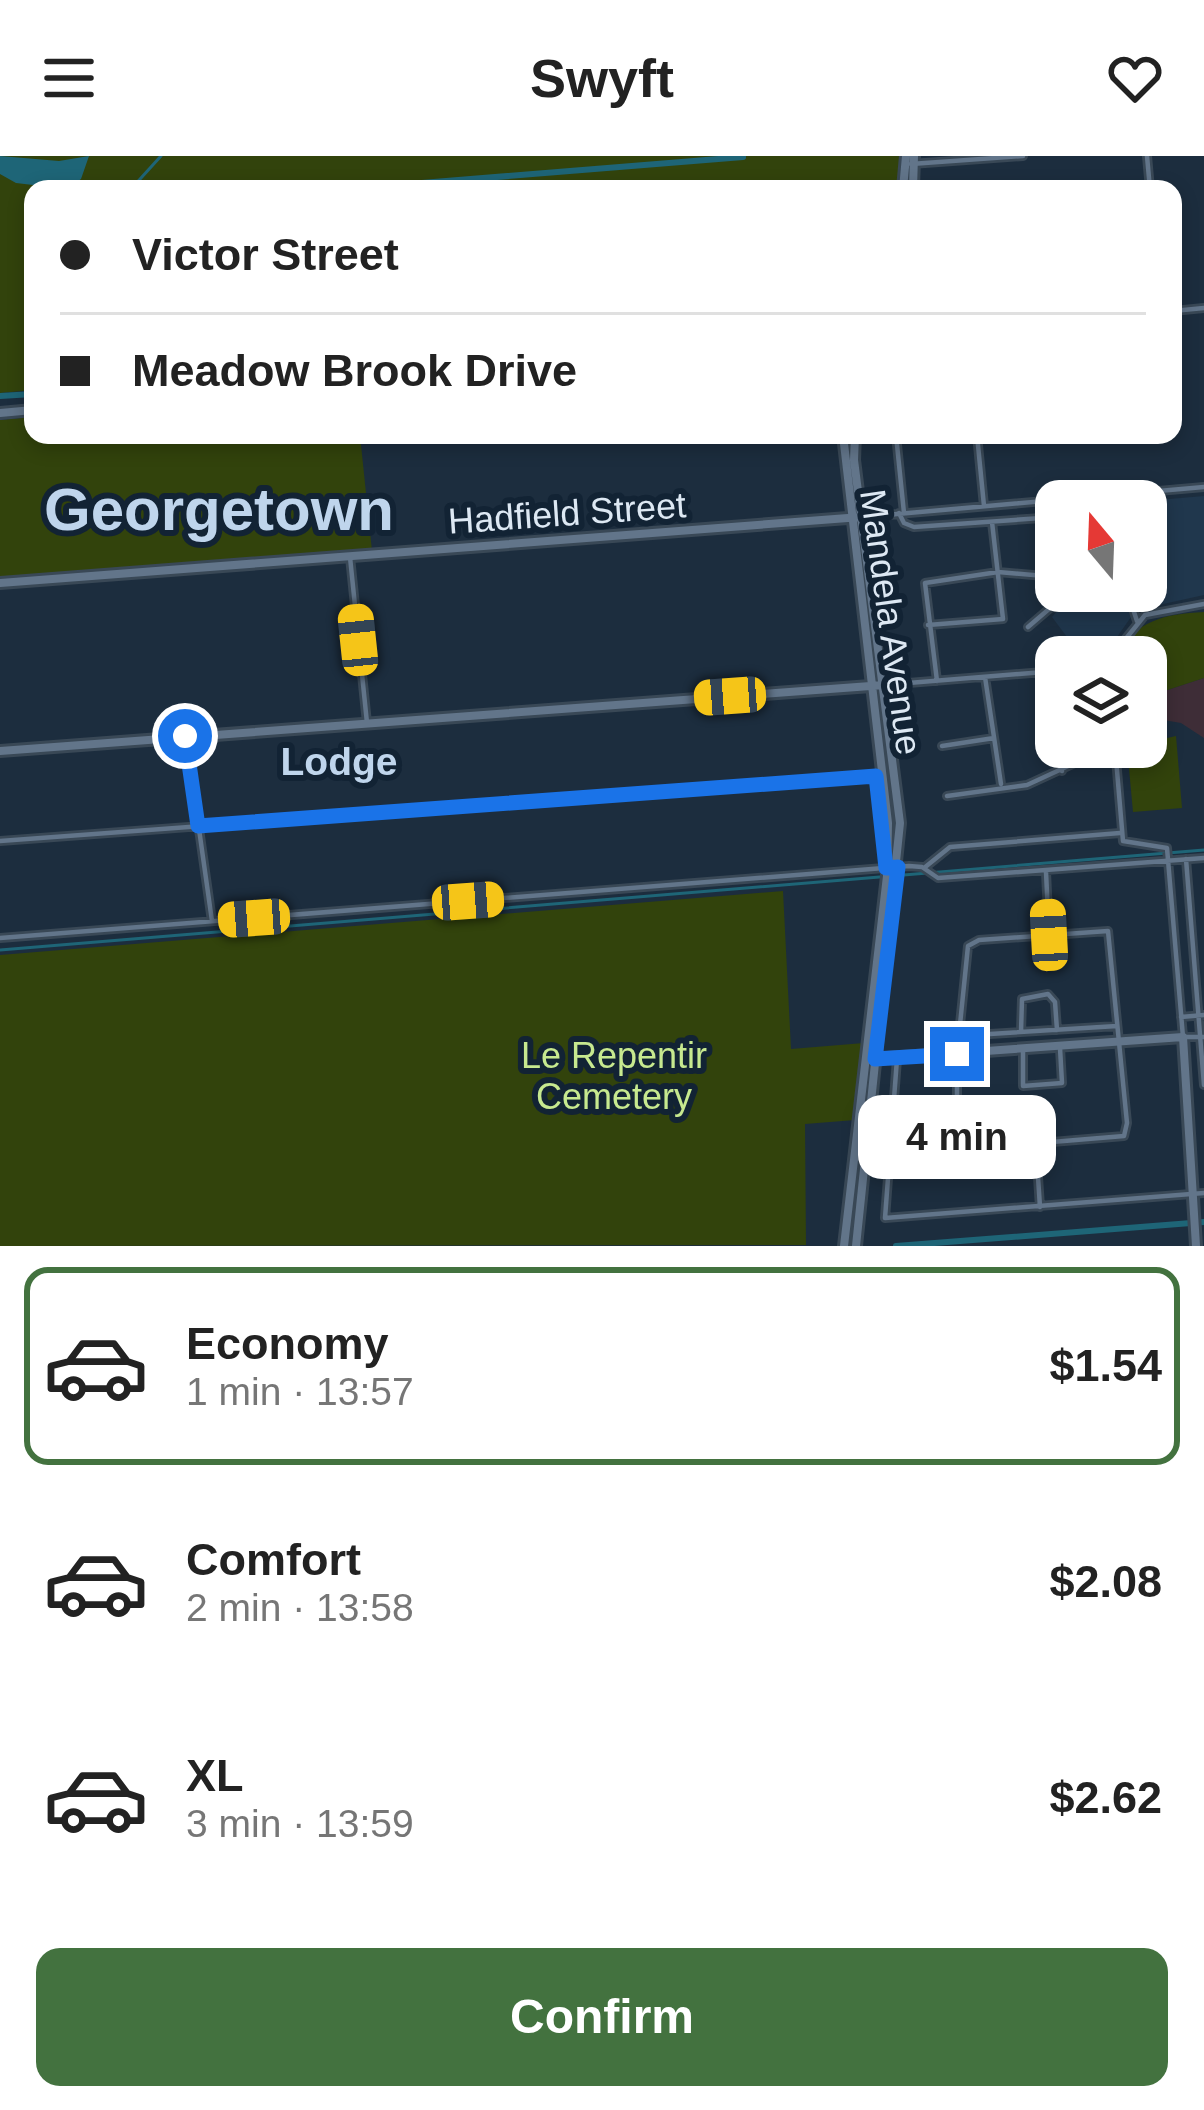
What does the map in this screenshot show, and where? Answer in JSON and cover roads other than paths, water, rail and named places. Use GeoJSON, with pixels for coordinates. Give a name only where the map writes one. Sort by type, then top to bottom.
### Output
{"type":"FeatureCollection","features":[{"type":"Feature","properties":{"kind":"street"},"geometry":{"type":"LineString","coordinates":[[910,160],[1022,156]]}},
{"type":"Feature","properties":{"kind":"street","name":"Mandela Avenue"},"geometry":{"type":"LineString","coordinates":[[844,444],[897,775],[856,1246]]}},
{"type":"Feature","properties":{"kind":"street","name":"Mandela Avenue"},"geometry":{"type":"LineString","coordinates":[[855,444],[856,518],[891,872]]}},
{"type":"Feature","properties":{"kind":"street"},"geometry":{"type":"LineString","coordinates":[[897,444],[904,524],[1035,519]]}},
{"type":"Feature","properties":{"kind":"street"},"geometry":{"type":"LineString","coordinates":[[978,444],[984,506]]}},
{"type":"Feature","properties":{"kind":"street","name":"Hadfield Street"},"geometry":{"type":"LineString","coordinates":[[1167,491],[1204,487]]}},
{"type":"Feature","properties":{"kind":"street","name":"Hadfield Street"},"geometry":{"type":"LineString","coordinates":[[0,584],[1035,502]]}},
{"type":"Feature","properties":{"kind":"street"},"geometry":{"type":"LineString","coordinates":[[928,625],[1003,619],[992,522]]}},
{"type":"Feature","properties":{"kind":"street"},"geometry":{"type":"LineString","coordinates":[[350,556],[367,723]]}},
{"type":"Feature","properties":{"kind":"street"},"geometry":{"type":"LineString","coordinates":[[937,681],[926,582],[998,572],[1035,575]]}},
{"type":"Feature","properties":{"kind":"street"},"geometry":{"type":"LineString","coordinates":[[1126,636],[1137,621],[1204,604]]}},
{"type":"Feature","properties":{"kind":"street"},"geometry":{"type":"LineString","coordinates":[[1028,627],[1046,612]]}},
{"type":"Feature","properties":{"kind":"street"},"geometry":{"type":"LineString","coordinates":[[1134,612],[1137,621]]}},
{"type":"Feature","properties":{"kind":"street"},"geometry":{"type":"LineString","coordinates":[[0,751],[1035,673]]}},
{"type":"Feature","properties":{"kind":"street"},"geometry":{"type":"LineString","coordinates":[[985,677],[1001,787]]}},
{"type":"Feature","properties":{"kind":"street"},"geometry":{"type":"LineString","coordinates":[[185,736],[212,921]]}},
{"type":"Feature","properties":{"kind":"street"},"geometry":{"type":"LineString","coordinates":[[942,746],[994,738]]}},
{"type":"Feature","properties":{"kind":"street"},"geometry":{"type":"LineString","coordinates":[[947,796],[1027,785],[1067,768]]}},
{"type":"Feature","properties":{"kind":"street"},"geometry":{"type":"LineString","coordinates":[[1115,768],[1120,833],[1129,846],[1186,859],[1204,858]]}},
{"type":"Feature","properties":{"kind":"street"},"geometry":{"type":"LineString","coordinates":[[0,841],[897,775]]}},
{"type":"Feature","properties":{"kind":"street"},"geometry":{"type":"LineString","coordinates":[[0,938],[925,869],[950,847],[1120,833]]}},
{"type":"Feature","properties":{"kind":"street"},"geometry":{"type":"LineString","coordinates":[[925,869],[934,877],[1046,872],[1168,855]]}},
{"type":"Feature","properties":{"kind":"street"},"geometry":{"type":"LineString","coordinates":[[1168,855],[1199,1194],[1196,1241]]}},
{"type":"Feature","properties":{"kind":"street"},"geometry":{"type":"LineString","coordinates":[[1186,859],[1204,1084]]}},
{"type":"Feature","properties":{"kind":"street"},"geometry":{"type":"LineString","coordinates":[[1046,872],[1049,935]]}},
{"type":"Feature","properties":{"kind":"street"},"geometry":{"type":"LineString","coordinates":[[1108,931],[1127,1123],[1118,1139],[957,1150],[957,1054],[965,956],[972,941],[1049,935],[1108,931]]}},
{"type":"Feature","properties":{"kind":"street"},"geometry":{"type":"LineString","coordinates":[[1194,938],[1204,938]]}},
{"type":"Feature","properties":{"kind":"street"},"geometry":{"type":"LineString","coordinates":[[1021,1032],[1022,999],[1048,994],[1054,999],[1057,1030]]}},
{"type":"Feature","properties":{"kind":"street"},"geometry":{"type":"LineString","coordinates":[[1181,1017],[1202,1015]]}},
{"type":"Feature","properties":{"kind":"street"},"geometry":{"type":"LineString","coordinates":[[958,1036],[1118,1026]]}},
{"type":"Feature","properties":{"kind":"street"},"geometry":{"type":"LineString","coordinates":[[871,1059],[1202,1037]]}},
{"type":"Feature","properties":{"kind":"street"},"geometry":{"type":"LineString","coordinates":[[1022,1046],[1023,1086],[1043,1085],[1062,1083],[1060,1044]]}},
{"type":"Feature","properties":{"kind":"street","name":"Mandela Avenue"},"geometry":{"type":"LineString","coordinates":[[844,1246],[871,1059]]}},
{"type":"Feature","properties":{"kind":"street"},"geometry":{"type":"LineString","coordinates":[[897,1059],[885,1218],[1199,1194]]}},
{"type":"Feature","properties":{"kind":"street"},"geometry":{"type":"LineString","coordinates":[[1036,1145],[1040,1207]]}},
{"type":"Feature","properties":{"kind":"waterway"},"geometry":{"type":"LineString","coordinates":[[139,180],[161,156]]}},
{"type":"Feature","properties":{"kind":"waterway"},"geometry":{"type":"LineString","coordinates":[[459,180],[743,157]]}},
{"type":"Feature","properties":{"kind":"waterway"},"geometry":{"type":"LineString","coordinates":[[0,396],[24,395]]}},
{"type":"Feature","properties":{"kind":"waterway"},"geometry":{"type":"LineString","coordinates":[[0,950],[1204,850]]}},
{"type":"Feature","properties":{"kind":"waterway"},"geometry":{"type":"LineString","coordinates":[[896,1246],[1204,1222]]}},
{"type":"Feature","properties":{"kind":"district","name":"Georgetown"},"geometry":{"type":"Point","coordinates":[219,509]}},
{"type":"Feature","properties":{"kind":"district","name":"Lodge"},"geometry":{"type":"Point","coordinates":[339,761]}},
{"type":"Feature","properties":{"kind":"park label","name":"Le Repentir Cemetery"},"geometry":{"type":"Point","coordinates":[614,1076]}}]}
